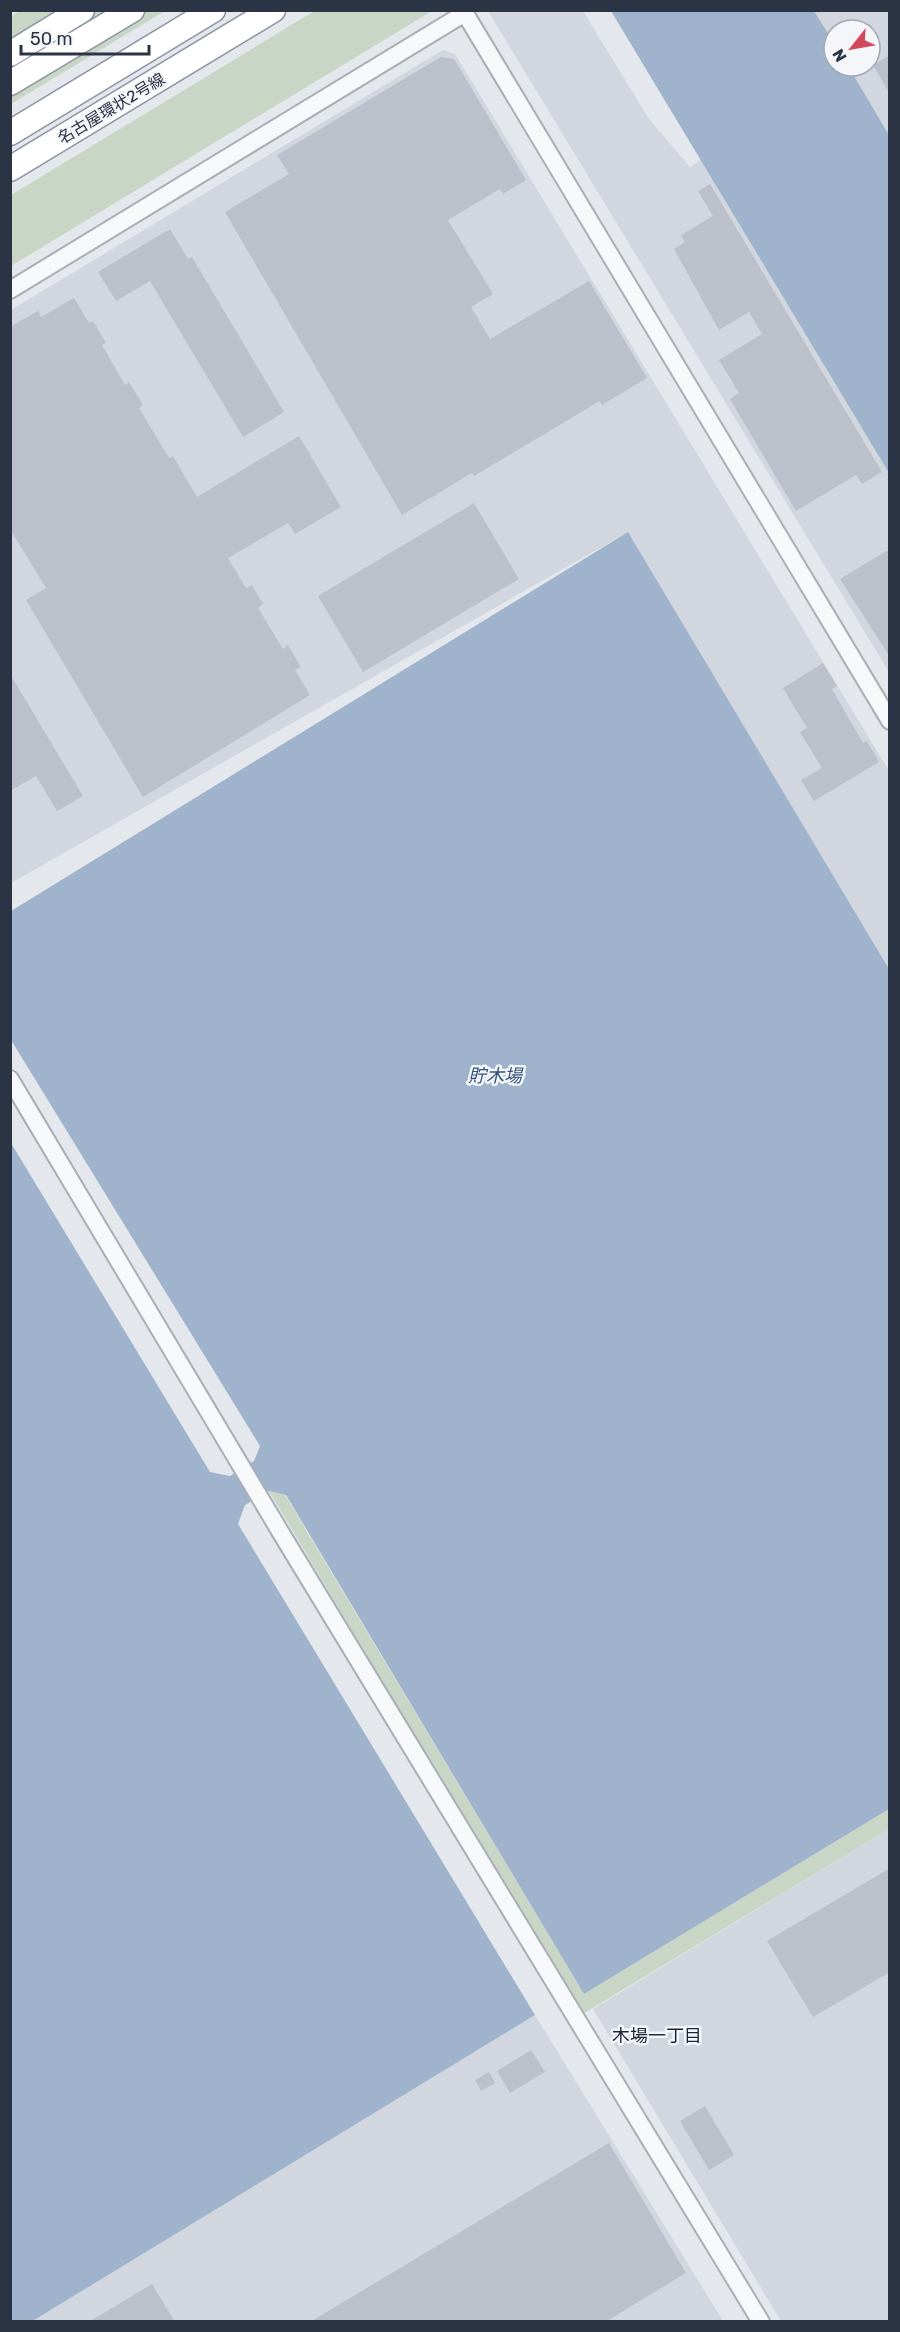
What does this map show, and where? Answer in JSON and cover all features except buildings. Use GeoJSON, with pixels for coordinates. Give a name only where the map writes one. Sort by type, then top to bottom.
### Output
{"type":"FeatureCollection","features":[{"type":"Feature","properties":{"kind":"highway"},"geometry":{"type":"LineString","coordinates":[[34,39],[72,10]]}},
{"type":"Feature","properties":{"kind":"highway"},"geometry":{"type":"LineString","coordinates":[[10,54],[82,10]]}},
{"type":"Feature","properties":{"kind":"highway"},"geometry":{"type":"LineString","coordinates":[[10,83],[132,10]]}},
{"type":"Feature","properties":{"kind":"highway","name":"名古屋環状2号線"},"geometry":{"type":"LineString","coordinates":[[10,134],[213,10]]}},
{"type":"Feature","properties":{"kind":"highway","name":"名古屋環状2号線"},"geometry":{"type":"LineString","coordinates":[[10,169],[273,10]]}},
{"type":"Feature","properties":{"kind":"street"},"geometry":{"type":"LineString","coordinates":[[10,290],[464,12],[890,721]]}},
{"type":"Feature","properties":{"kind":"street"},"geometry":{"type":"LineString","coordinates":[[10,1079],[284,1538],[761,2322]]}},
{"type":"Feature","properties":{"kind":"shaded area"},"geometry":{"type":"Polygon","coordinates":[[[488,11],[583,11],[649,119],[690,167],[701,160],[889,473],[889,672],[488,11]]]}},
{"type":"Feature","properties":{"kind":"shaded area"},"geometry":{"type":"Polygon","coordinates":[[[814,11],[889,11],[889,135],[855,78],[882,78],[882,18],[822,18],[822,24],[814,11]]]}},
{"type":"Feature","properties":{"kind":"shaded area"},"geometry":{"type":"Polygon","coordinates":[[[443,50],[455,54],[889,771],[889,969],[628,532],[11,883],[11,310],[443,50]]]}},
{"type":"Feature","properties":{"kind":"shaded area"},"geometry":{"type":"Polygon","coordinates":[[[889,1829],[889,2321],[781,2321],[593,2009],[889,1829]]]}},
{"type":"Feature","properties":{"kind":"shaded area"},"geometry":{"type":"Polygon","coordinates":[[[535,2015],[723,2321],[31,2322],[535,2015]]]}},
{"type":"Feature","properties":{"kind":"green space"},"geometry":{"type":"Polygon","coordinates":[[[22,10],[165,11],[11,104],[10,17],[22,10]]]}},
{"type":"Feature","properties":{"kind":"green space"},"geometry":{"type":"Polygon","coordinates":[[[316,10],[432,11],[11,266],[11,195],[316,10]]]}},
{"type":"Feature","properties":{"kind":"green space"},"geometry":{"type":"Polygon","coordinates":[[[269,1491],[285,1495],[584,1994],[889,1809],[889,1829],[581,2015],[269,1491]]]}},
{"type":"Feature","properties":{"kind":"water"},"geometry":{"type":"Polygon","coordinates":[[[611,11],[814,11],[822,24],[822,78],[855,78],[889,135],[889,473],[611,11]]]}},
{"type":"Feature","properties":{"kind":"water","name":"貯木場"},"geometry":{"type":"Polygon","coordinates":[[[628,532],[889,969],[889,1809],[584,1994],[286,1495],[269,1491],[245,1505],[238,1524],[535,2015],[31,2322],[10,2321],[11,1143],[210,1472],[230,1476],[254,1461],[260,1446],[11,1040],[11,911],[628,532]]]}},
{"type":"Feature","properties":{"kind":"district","name":"木場一丁目"},"geometry":{"type":"Point","coordinates":[657,2036]}}]}
